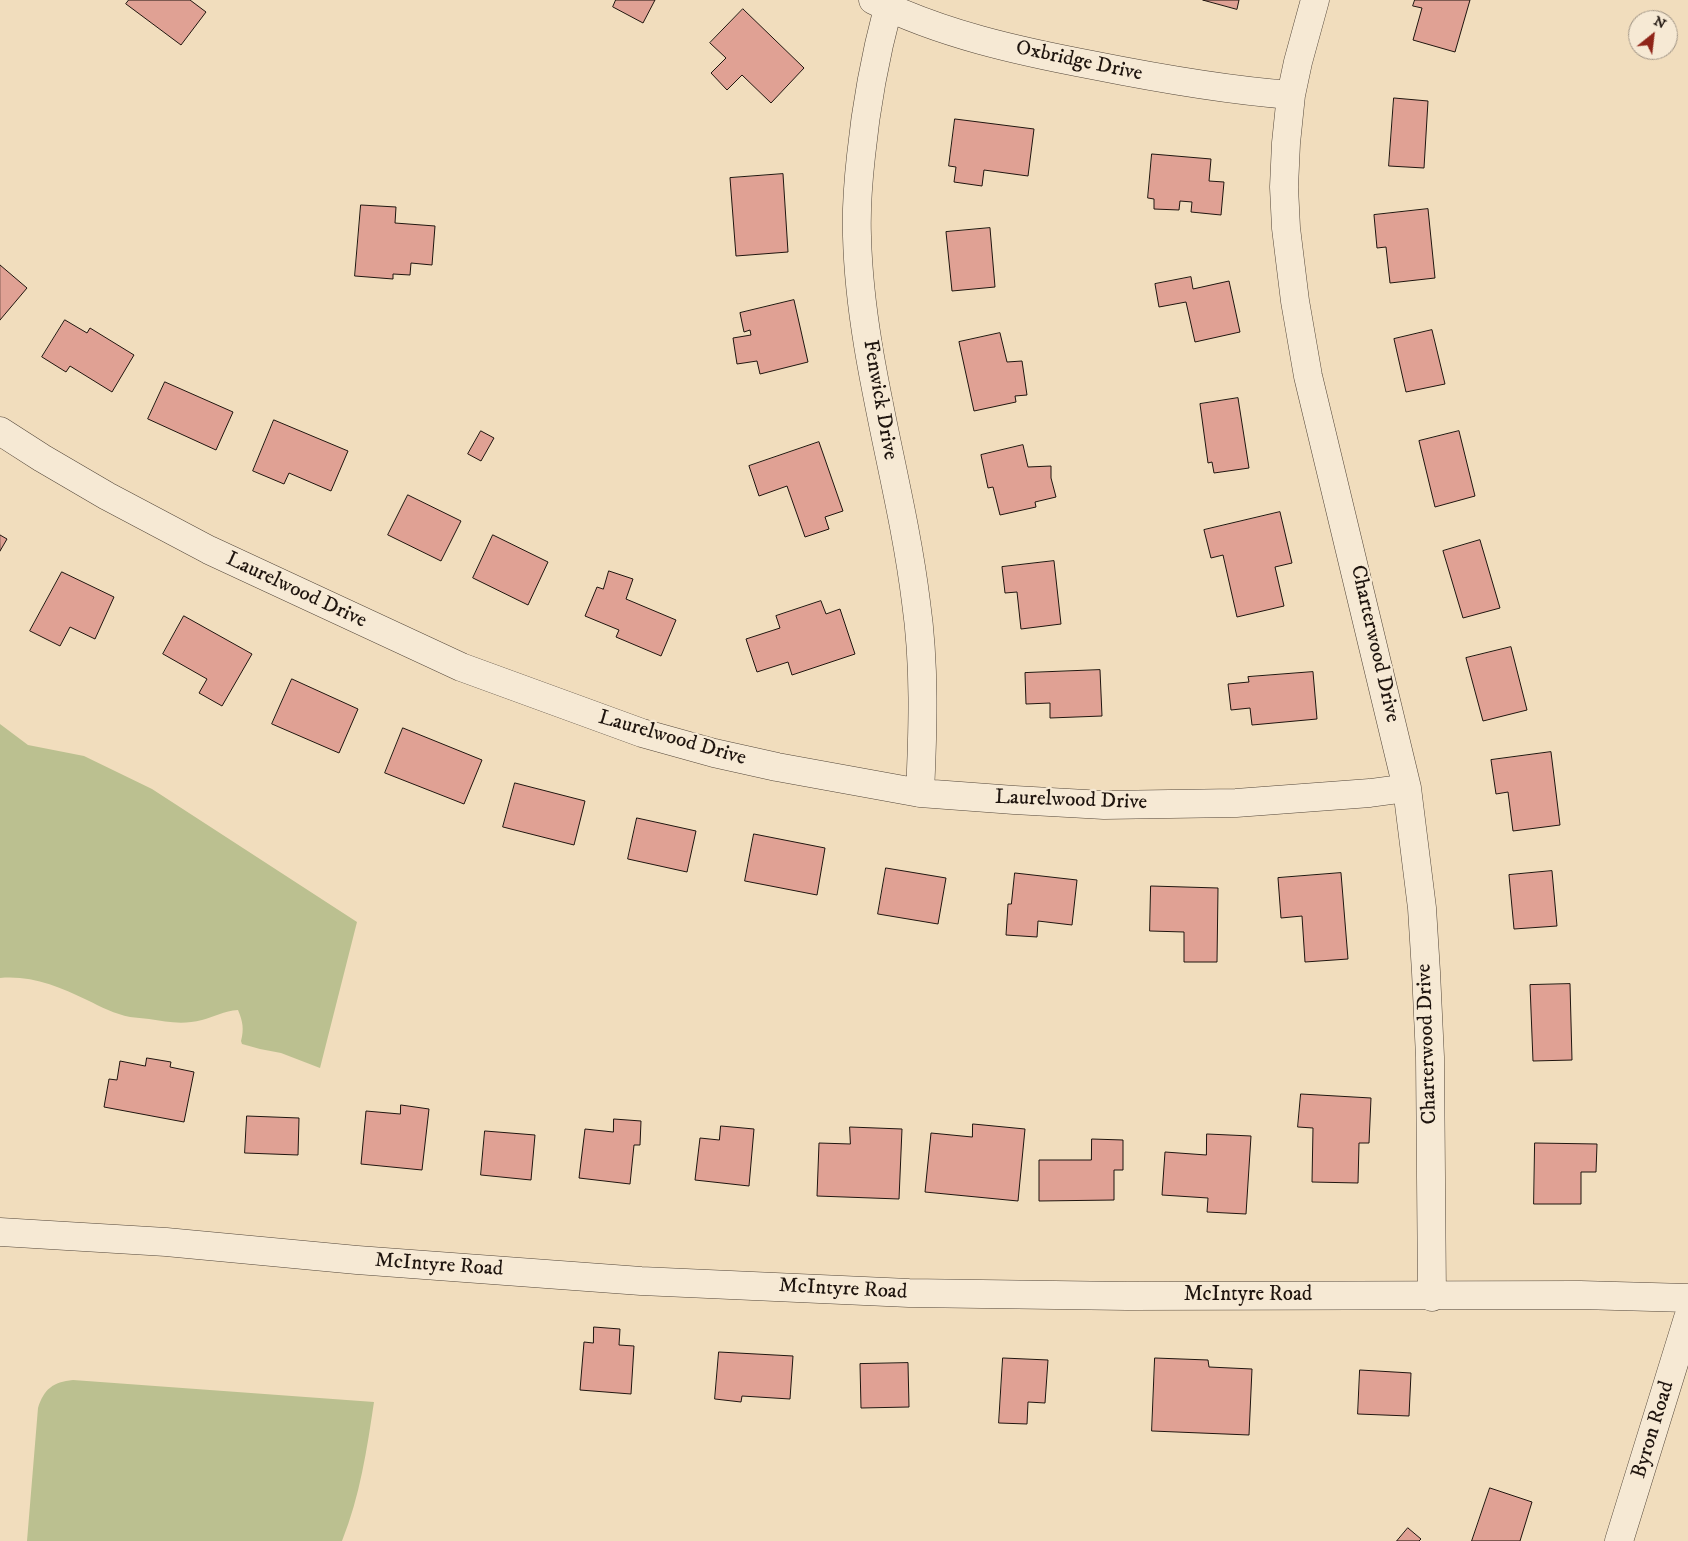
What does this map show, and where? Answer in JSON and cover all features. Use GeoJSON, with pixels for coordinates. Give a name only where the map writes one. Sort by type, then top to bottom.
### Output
{"type":"FeatureCollection","features":[{"type":"Feature","properties":{"kind":"street","name":"Charterwood Drive"},"geometry":{"type":"LineString","coordinates":[[1316,0],[1291,94],[1284,187],[1286,228],[1295,301],[1308,376],[1407,788],[1422,908],[1430,1058],[1432,1297]]}},
{"type":"Feature","properties":{"kind":"street","name":"Oxbridge Drive"},"geometry":{"type":"LineString","coordinates":[[881,4],[929,24],[985,41],[1054,58],[1154,78],[1291,94]]}},
{"type":"Feature","properties":{"kind":"street","name":"Fenwick Drive"},"geometry":{"type":"LineString","coordinates":[[881,4],[865,123],[858,190],[856,236],[863,310],[916,601],[924,706],[920,793]]}},
{"type":"Feature","properties":{"kind":"street","name":"Laurelwood Drive"},"geometry":{"type":"LineString","coordinates":[[0,431],[107,496],[209,550],[460,667],[642,733],[714,753],[787,769],[920,793],[1086,804],[1236,804],[1370,793],[1407,788]]}},
{"type":"Feature","properties":{"kind":"street","name":"McIntyre Road"},"geometry":{"type":"LineString","coordinates":[[0,1232],[166,1242],[357,1260],[632,1280],[879,1292],[1127,1296],[1321,1295],[1432,1297],[1580,1295],[1688,1298]]}},
{"type":"Feature","properties":{"kind":"street","name":"Byron Road"},"geometry":{"type":"LineString","coordinates":[[1619,1541],[1688,1318]]}},
{"type":"Feature","properties":{"kind":"green space"},"geometry":{"type":"Polygon","coordinates":[[[0,724],[28,745],[84,756],[152,789],[357,922],[320,1068],[281,1053],[242,1044],[242,1026],[238,1010],[202,1020],[182,1023],[124,1016],[45,983],[23,978],[0,978],[0,724]]]}},
{"type":"Feature","properties":{"kind":"green space"},"geometry":{"type":"Polygon","coordinates":[[[73,1380],[374,1402],[366,1455],[358,1490],[342,1541],[27,1541],[40,1401],[50,1388],[73,1380]]]}},
{"type":"Feature","properties":{"kind":"building"},"geometry":{"type":"Polygon","coordinates":[[[129,0],[190,0],[206,12],[181,45],[126,4],[129,0]]]}},
{"type":"Feature","properties":{"kind":"building"},"geometry":{"type":"Polygon","coordinates":[[[616,0],[655,0],[643,23],[613,7],[616,0]]]}},
{"type":"Feature","properties":{"kind":"building"},"geometry":{"type":"Polygon","coordinates":[[[1203,0],[1239,0],[1237,9],[1203,0]]]}},
{"type":"Feature","properties":{"kind":"building"},"geometry":{"type":"Polygon","coordinates":[[[1415,0],[1470,0],[1455,52],[1413,40],[1422,8],[1413,6],[1415,0]]]}},
{"type":"Feature","properties":{"kind":"building"},"geometry":{"type":"Polygon","coordinates":[[[743,9],[804,68],[771,103],[742,75],[727,90],[711,73],[726,58],[710,43],[743,9]]]}},
{"type":"Feature","properties":{"kind":"building"},"geometry":{"type":"Polygon","coordinates":[[[1394,98],[1428,101],[1424,168],[1389,166],[1394,98]]]}},
{"type":"Feature","properties":{"kind":"building"},"geometry":{"type":"Polygon","coordinates":[[[955,119],[1034,129],[1028,176],[984,170],[982,186],[954,182],[956,167],[949,166],[955,119]]]}},
{"type":"Feature","properties":{"kind":"building"},"geometry":{"type":"Polygon","coordinates":[[[1152,154],[1211,159],[1209,181],[1224,182],[1221,215],[1191,212],[1192,202],[1180,201],[1179,210],[1154,209],[1154,199],[1148,198],[1152,154]]]}},
{"type":"Feature","properties":{"kind":"building"},"geometry":{"type":"Polygon","coordinates":[[[783,174],[788,252],[736,256],[730,178],[783,174]]]}},
{"type":"Feature","properties":{"kind":"building"},"geometry":{"type":"Polygon","coordinates":[[[361,205],[396,207],[395,223],[435,226],[432,265],[411,263],[410,275],[393,274],[393,279],[355,276],[361,205]]]}},
{"type":"Feature","properties":{"kind":"building"},"geometry":{"type":"Polygon","coordinates":[[[1428,209],[1435,278],[1390,283],[1386,247],[1377,248],[1374,215],[1428,209]]]}},
{"type":"Feature","properties":{"kind":"building"},"geometry":{"type":"Polygon","coordinates":[[[990,228],[995,287],[952,291],[946,232],[990,228]]]}},
{"type":"Feature","properties":{"kind":"building"},"geometry":{"type":"Polygon","coordinates":[[[0,265],[27,288],[0,320],[0,265]]]}},
{"type":"Feature","properties":{"kind":"building"},"geometry":{"type":"Polygon","coordinates":[[[1191,277],[1193,289],[1229,281],[1240,332],[1195,342],[1186,302],[1159,307],[1155,284],[1191,277]]]}},
{"type":"Feature","properties":{"kind":"building"},"geometry":{"type":"Polygon","coordinates":[[[794,300],[808,362],[760,374],[757,361],[737,364],[733,338],[751,335],[750,330],[744,332],[740,313],[794,300]]]}},
{"type":"Feature","properties":{"kind":"building"},"geometry":{"type":"Polygon","coordinates":[[[65,320],[87,333],[90,328],[134,355],[112,392],[70,366],[66,372],[42,357],[65,320]]]}},
{"type":"Feature","properties":{"kind":"building"},"geometry":{"type":"Polygon","coordinates":[[[1432,330],[1445,384],[1406,392],[1394,339],[1432,330]]]}},
{"type":"Feature","properties":{"kind":"building"},"geometry":{"type":"Polygon","coordinates":[[[1000,333],[1007,362],[1022,361],[1027,395],[1015,396],[1016,402],[974,411],[959,342],[1000,333]]]}},
{"type":"Feature","properties":{"kind":"building"},"geometry":{"type":"Polygon","coordinates":[[[165,382],[233,412],[216,450],[148,419],[165,382]]]}},
{"type":"Feature","properties":{"kind":"building"},"geometry":{"type":"Polygon","coordinates":[[[1238,398],[1249,468],[1214,473],[1212,462],[1208,463],[1200,404],[1238,398]]]}},
{"type":"Feature","properties":{"kind":"building"},"geometry":{"type":"Polygon","coordinates":[[[274,420],[348,451],[331,491],[289,473],[284,484],[253,471],[274,420]]]}},
{"type":"Feature","properties":{"kind":"building"},"geometry":{"type":"Polygon","coordinates":[[[481,431],[494,438],[481,461],[468,454],[481,431]]]}},
{"type":"Feature","properties":{"kind":"building"},"geometry":{"type":"Polygon","coordinates":[[[1459,431],[1475,496],[1435,507],[1419,441],[1459,431]]]}},
{"type":"Feature","properties":{"kind":"building"},"geometry":{"type":"Polygon","coordinates":[[[819,442],[843,511],[825,517],[829,529],[805,537],[787,486],[759,496],[749,466],[819,442]]]}},
{"type":"Feature","properties":{"kind":"building"},"geometry":{"type":"Polygon","coordinates":[[[1023,445],[1028,467],[1051,466],[1051,478],[1056,497],[1035,502],[1036,507],[1000,515],[993,487],[988,488],[981,455],[1023,445]]]}},
{"type":"Feature","properties":{"kind":"building"},"geometry":{"type":"Polygon","coordinates":[[[408,495],[461,521],[441,561],[388,535],[408,495]]]}},
{"type":"Feature","properties":{"kind":"building"},"geometry":{"type":"Polygon","coordinates":[[[1280,512],[1292,563],[1275,567],[1284,606],[1237,617],[1223,555],[1211,558],[1204,530],[1280,512]]]}},
{"type":"Feature","properties":{"kind":"building"},"geometry":{"type":"Polygon","coordinates":[[[0,535],[7,539],[0,551],[0,535]]]}},
{"type":"Feature","properties":{"kind":"building"},"geometry":{"type":"Polygon","coordinates":[[[493,535],[548,562],[528,605],[473,578],[493,535]]]}},
{"type":"Feature","properties":{"kind":"building"},"geometry":{"type":"Polygon","coordinates":[[[1480,540],[1500,608],[1463,618],[1443,551],[1480,540]]]}},
{"type":"Feature","properties":{"kind":"building"},"geometry":{"type":"Polygon","coordinates":[[[1054,561],[1061,624],[1021,629],[1017,592],[1005,593],[1002,567],[1054,561]]]}},
{"type":"Feature","properties":{"kind":"building"},"geometry":{"type":"Polygon","coordinates":[[[609,571],[633,579],[626,599],[676,620],[661,656],[616,637],[619,630],[585,616],[597,587],[603,589],[609,571]]]}},
{"type":"Feature","properties":{"kind":"building"},"geometry":{"type":"Polygon","coordinates":[[[62,572],[114,597],[95,639],[70,627],[60,646],[30,631],[62,572]]]}},
{"type":"Feature","properties":{"kind":"building"},"geometry":{"type":"Polygon","coordinates":[[[821,601],[826,614],[840,609],[855,654],[792,675],[788,662],[757,672],[746,639],[780,628],[776,616],[821,601]]]}},
{"type":"Feature","properties":{"kind":"building"},"geometry":{"type":"Polygon","coordinates":[[[184,616],[252,654],[222,706],[199,693],[207,679],[163,654],[184,616]]]}},
{"type":"Feature","properties":{"kind":"building"},"geometry":{"type":"Polygon","coordinates":[[[1511,647],[1527,710],[1483,721],[1466,658],[1511,647]]]}},
{"type":"Feature","properties":{"kind":"building"},"geometry":{"type":"Polygon","coordinates":[[[1100,670],[1102,716],[1050,718],[1050,703],[1026,704],[1025,673],[1100,670]]]}},
{"type":"Feature","properties":{"kind":"building"},"geometry":{"type":"Polygon","coordinates":[[[1313,672],[1317,719],[1252,725],[1250,708],[1231,710],[1228,684],[1249,682],[1248,677],[1313,672]]]}},
{"type":"Feature","properties":{"kind":"building"},"geometry":{"type":"Polygon","coordinates":[[[292,679],[358,709],[339,753],[272,724],[292,679]]]}},
{"type":"Feature","properties":{"kind":"building"},"geometry":{"type":"Polygon","coordinates":[[[403,728],[482,760],[464,804],[385,773],[403,728]]]}},
{"type":"Feature","properties":{"kind":"building"},"geometry":{"type":"Polygon","coordinates":[[[1551,752],[1560,825],[1513,831],[1508,792],[1496,794],[1491,760],[1551,752]]]}},
{"type":"Feature","properties":{"kind":"building"},"geometry":{"type":"Polygon","coordinates":[[[515,783],[585,801],[574,845],[503,827],[515,783]]]}},
{"type":"Feature","properties":{"kind":"building"},"geometry":{"type":"Polygon","coordinates":[[[637,818],[696,831],[687,872],[628,859],[637,818]]]}},
{"type":"Feature","properties":{"kind":"building"},"geometry":{"type":"Polygon","coordinates":[[[754,834],[825,848],[817,895],[745,881],[754,834]]]}},
{"type":"Feature","properties":{"kind":"building"},"geometry":{"type":"Polygon","coordinates":[[[886,868],[946,878],[938,924],[878,914],[886,868]]]}},
{"type":"Feature","properties":{"kind":"building"},"geometry":{"type":"Polygon","coordinates":[[[1552,871],[1557,926],[1514,929],[1509,875],[1552,871]]]}},
{"type":"Feature","properties":{"kind":"building"},"geometry":{"type":"Polygon","coordinates":[[[1015,873],[1077,880],[1072,925],[1038,921],[1037,937],[1006,935],[1008,904],[1011,904],[1015,873]]]}},
{"type":"Feature","properties":{"kind":"building"},"geometry":{"type":"Polygon","coordinates":[[[1341,873],[1348,959],[1305,962],[1302,916],[1281,918],[1278,878],[1341,873]]]}},
{"type":"Feature","properties":{"kind":"building"},"geometry":{"type":"Polygon","coordinates":[[[1151,886],[1218,888],[1217,962],[1184,962],[1184,932],[1150,931],[1151,886]]]}},
{"type":"Feature","properties":{"kind":"building"},"geometry":{"type":"Polygon","coordinates":[[[1570,984],[1572,1060],[1533,1061],[1530,985],[1570,984]]]}},
{"type":"Feature","properties":{"kind":"building"},"geometry":{"type":"Polygon","coordinates":[[[147,1058],[171,1062],[170,1067],[194,1072],[184,1122],[104,1107],[109,1079],[117,1080],[120,1061],[145,1066],[147,1058]]]}},
{"type":"Feature","properties":{"kind":"building"},"geometry":{"type":"Polygon","coordinates":[[[1301,1094],[1371,1098],[1369,1143],[1359,1143],[1358,1183],[1312,1182],[1313,1128],[1298,1127],[1301,1094]]]}},
{"type":"Feature","properties":{"kind":"building"},"geometry":{"type":"Polygon","coordinates":[[[401,1105],[429,1109],[422,1170],[361,1164],[366,1111],[400,1114],[401,1105]]]}},
{"type":"Feature","properties":{"kind":"building"},"geometry":{"type":"Polygon","coordinates":[[[247,1116],[299,1118],[298,1155],[245,1153],[247,1116]]]}},
{"type":"Feature","properties":{"kind":"building"},"geometry":{"type":"Polygon","coordinates":[[[614,1119],[641,1121],[640,1145],[634,1145],[630,1184],[579,1178],[585,1129],[613,1132],[614,1119]]]}},
{"type":"Feature","properties":{"kind":"building"},"geometry":{"type":"Polygon","coordinates":[[[973,1124],[1025,1129],[1018,1201],[925,1192],[931,1133],[972,1137],[973,1124]]]}},
{"type":"Feature","properties":{"kind":"building"},"geometry":{"type":"Polygon","coordinates":[[[721,1126],[754,1129],[749,1186],[695,1180],[700,1138],[719,1140],[721,1126]]]}},
{"type":"Feature","properties":{"kind":"building"},"geometry":{"type":"Polygon","coordinates":[[[850,1127],[902,1129],[899,1199],[817,1196],[819,1143],[850,1144],[850,1127]]]}},
{"type":"Feature","properties":{"kind":"building"},"geometry":{"type":"Polygon","coordinates":[[[485,1131],[535,1135],[531,1180],[481,1175],[485,1131]]]}},
{"type":"Feature","properties":{"kind":"building"},"geometry":{"type":"Polygon","coordinates":[[[1207,1134],[1251,1136],[1246,1214],[1207,1212],[1208,1198],[1162,1195],[1165,1152],[1206,1155],[1207,1134]]]}},
{"type":"Feature","properties":{"kind":"building"},"geometry":{"type":"Polygon","coordinates":[[[1092,1139],[1123,1140],[1123,1170],[1114,1170],[1114,1200],[1039,1201],[1039,1160],[1091,1160],[1092,1139]]]}},
{"type":"Feature","properties":{"kind":"building"},"geometry":{"type":"Polygon","coordinates":[[[1535,1143],[1597,1144],[1596,1172],[1581,1172],[1581,1204],[1534,1204],[1535,1143]]]}},
{"type":"Feature","properties":{"kind":"building"},"geometry":{"type":"Polygon","coordinates":[[[594,1327],[620,1329],[619,1345],[634,1346],[631,1394],[580,1390],[584,1342],[593,1343],[594,1327]]]}},
{"type":"Feature","properties":{"kind":"building"},"geometry":{"type":"Polygon","coordinates":[[[719,1352],[793,1356],[790,1399],[742,1396],[741,1402],[715,1399],[719,1352]]]}},
{"type":"Feature","properties":{"kind":"building"},"geometry":{"type":"Polygon","coordinates":[[[1003,1358],[1048,1360],[1045,1403],[1028,1402],[1027,1424],[999,1423],[1003,1358]]]}},
{"type":"Feature","properties":{"kind":"building"},"geometry":{"type":"Polygon","coordinates":[[[1155,1358],[1208,1360],[1209,1367],[1252,1369],[1249,1435],[1152,1431],[1155,1358]]]}},
{"type":"Feature","properties":{"kind":"building"},"geometry":{"type":"Polygon","coordinates":[[[908,1363],[909,1407],[861,1408],[860,1364],[908,1363]]]}},
{"type":"Feature","properties":{"kind":"building"},"geometry":{"type":"Polygon","coordinates":[[[1360,1370],[1411,1373],[1409,1416],[1358,1414],[1360,1370]]]}},
{"type":"Feature","properties":{"kind":"building"},"geometry":{"type":"Polygon","coordinates":[[[1490,1488],[1532,1502],[1520,1541],[1472,1541],[1490,1488]]]}},
{"type":"Feature","properties":{"kind":"building"},"geometry":{"type":"Polygon","coordinates":[[[1408,1528],[1421,1539],[1419,1541],[1397,1541],[1408,1528]]]}}]}
